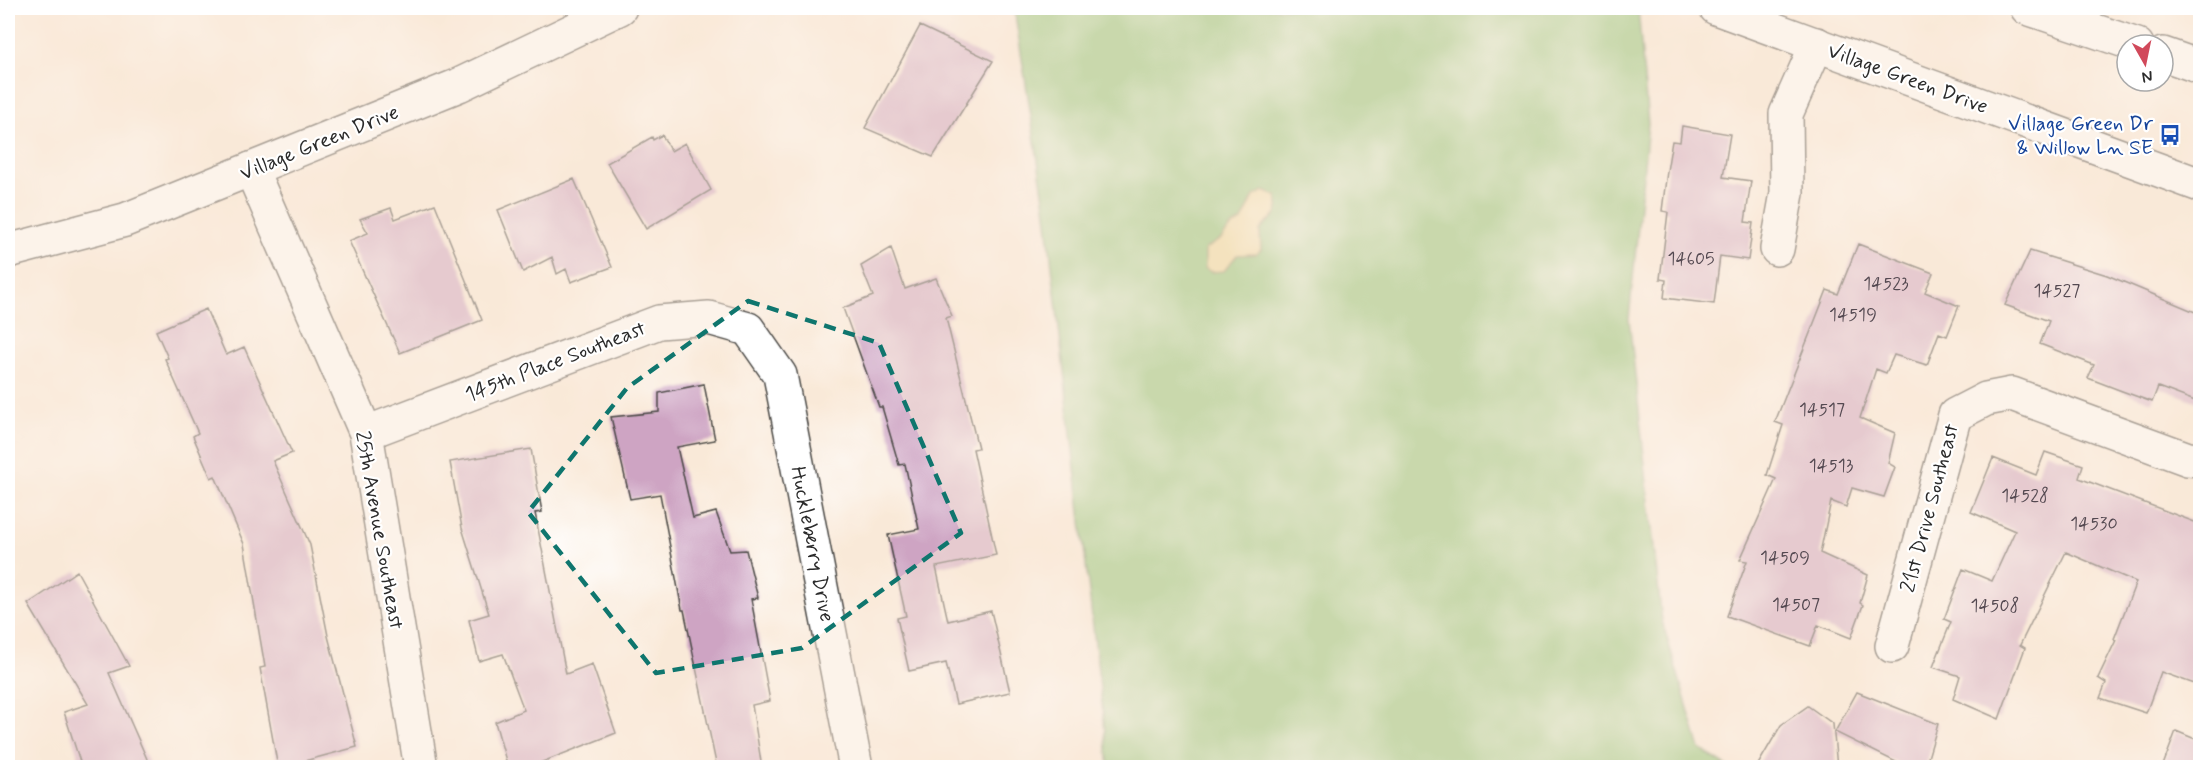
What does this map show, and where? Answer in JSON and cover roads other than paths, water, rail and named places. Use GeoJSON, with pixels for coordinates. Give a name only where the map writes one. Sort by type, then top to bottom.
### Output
{"type":"FeatureCollection","features":[{"type":"Feature","properties":{"kind":"street","name":"Village Green Drive"},"geometry":{"type":"LineString","coordinates":[[8,251],[125,220],[459,85],[620,8]]}},
{"type":"Feature","properties":{"kind":"street","name":"Village Green Drive"},"geometry":{"type":"LineString","coordinates":[[1716,8],[2200,185]]}},
{"type":"Feature","properties":{"kind":"street"},"geometry":{"type":"LineString","coordinates":[[2027,8],[2115,38]]}},
{"type":"Feature","properties":{"kind":"street"},"geometry":{"type":"LineString","coordinates":[[1778,249],[1787,193],[1786,114],[1817,44]]}},
{"type":"Feature","properties":{"kind":"street"},"geometry":{"type":"LineString","coordinates":[[2175,58],[2200,67]]}},
{"type":"Feature","properties":{"kind":"street","name":"25th Avenue Southeast"},"geometry":{"type":"LineString","coordinates":[[251,169],[366,433],[421,768]]}},
{"type":"Feature","properties":{"kind":"street","name":"145th Place Southeast"},"geometry":{"type":"LineString","coordinates":[[366,433],[659,322],[709,318],[748,329]]}},
{"type":"Feature","properties":{"kind":"street","name":"Huckleberry Drive"},"geometry":{"type":"LineString","coordinates":[[748,329],[780,375],[856,768]]}},
{"type":"Feature","properties":{"kind":"street","name":"21st Drive Southeast"},"geometry":{"type":"LineString","coordinates":[[1892,646],[1954,415],[1986,399],[2012,394],[2188,459],[2200,460]]}},
{"type":"Feature","properties":{"kind":"place","name":"Village Green Dr & Willow Ln SE"},"geometry":{"type":"Point","coordinates":[2170,135]}}]}
